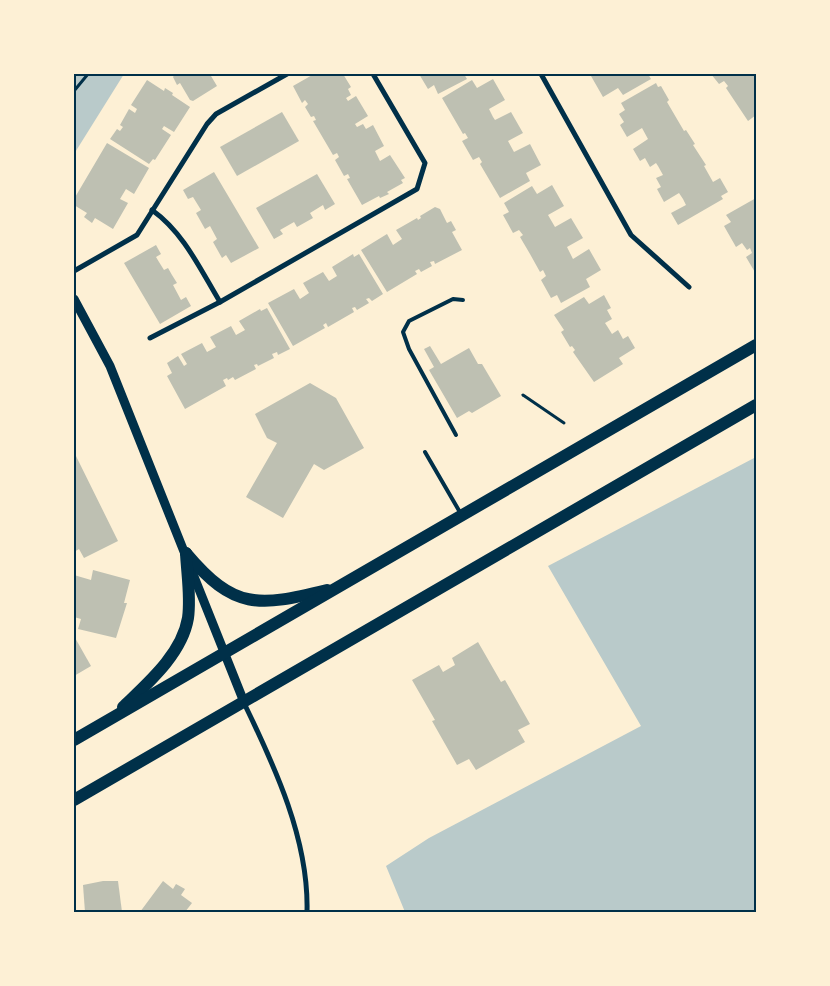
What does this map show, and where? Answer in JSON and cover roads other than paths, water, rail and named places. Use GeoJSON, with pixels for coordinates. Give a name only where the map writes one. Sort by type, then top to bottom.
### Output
{"type":"FeatureCollection","features":[{"type":"Feature","properties":{"kind":"main road"},"geometry":{"type":"LineString","coordinates":[[74,740],[756,345]]}},
{"type":"Feature","properties":{"kind":"main road"},"geometry":{"type":"LineString","coordinates":[[74,800],[756,405]]}},
{"type":"Feature","properties":{"kind":"main road"},"geometry":{"type":"LineString","coordinates":[[186,553],[216,585],[227,592],[250,600],[284,600],[342,586]]}},
{"type":"Feature","properties":{"kind":"main road"},"geometry":{"type":"LineString","coordinates":[[110,719],[139,691],[180,643],[189,606],[186,553]]}},
{"type":"Feature","properties":{"kind":"street"},"geometry":{"type":"LineString","coordinates":[[74,271],[137,235],[206,124],[216,114],[287,74]]}},
{"type":"Feature","properties":{"kind":"street"},"geometry":{"type":"LineString","coordinates":[[150,338],[220,302],[417,189],[425,163],[373,74]]}},
{"type":"Feature","properties":{"kind":"street"},"geometry":{"type":"LineString","coordinates":[[541,74],[632,235],[689,287]]}},
{"type":"Feature","properties":{"kind":"street"},"geometry":{"type":"LineString","coordinates":[[152,210],[168,221],[179,233],[220,302]]}},
{"type":"Feature","properties":{"kind":"street"},"geometry":{"type":"LineString","coordinates":[[74,301],[110,366],[244,702],[283,792],[300,845],[308,892],[307,912]]}},
{"type":"Feature","properties":{"kind":"lane"},"geometry":{"type":"LineString","coordinates":[[456,435],[409,349],[403,332],[409,322],[453,299],[463,300]]}},
{"type":"Feature","properties":{"kind":"lane"},"geometry":{"type":"LineString","coordinates":[[426,452],[462,516]]}}]}
